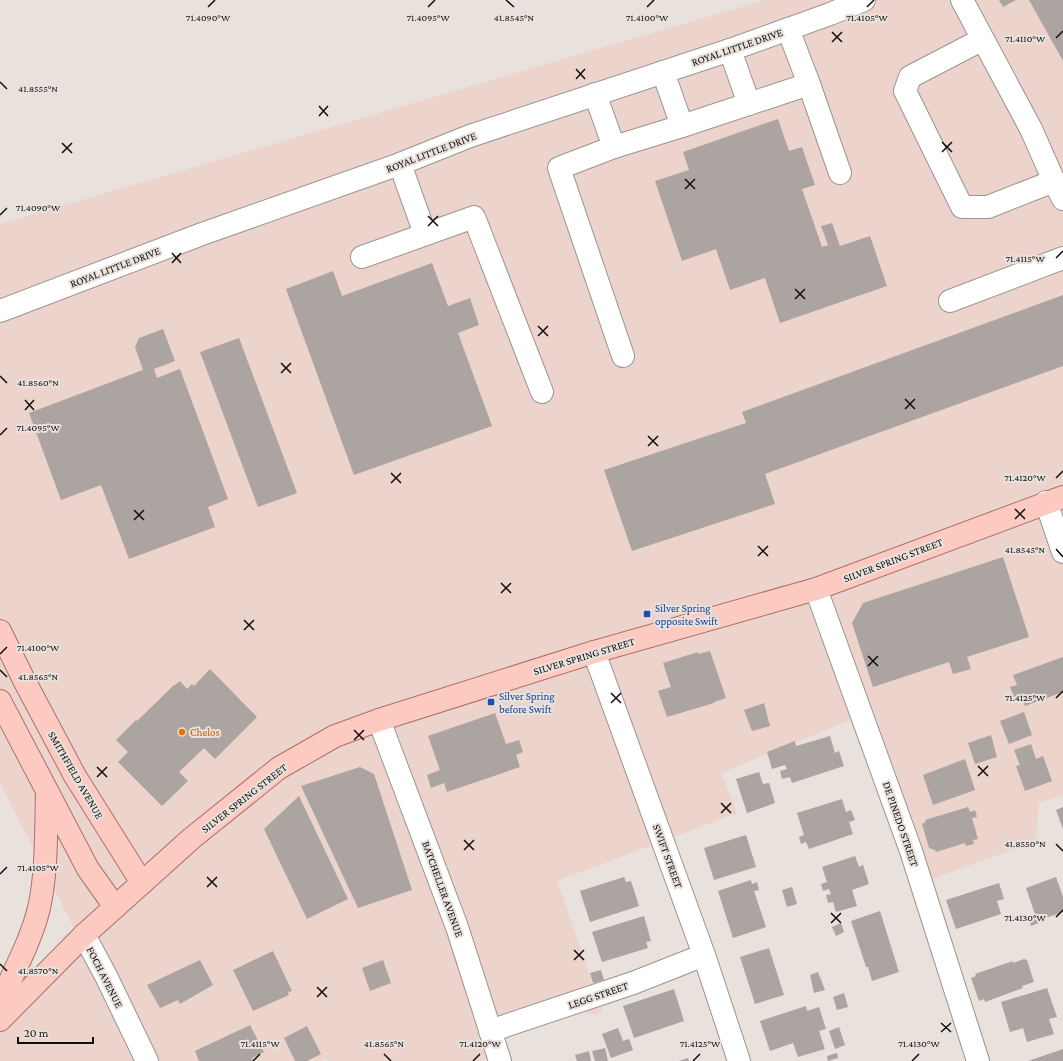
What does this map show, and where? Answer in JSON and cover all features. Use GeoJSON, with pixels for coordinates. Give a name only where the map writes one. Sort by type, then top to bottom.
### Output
{"type":"FeatureCollection","features":[{"type":"Feature","properties":{"kind":"main road","name":"SILVER SPRING STREET"},"geometry":{"type":"LineString","coordinates":[[142,883],[192,838],[279,768],[335,736],[379,720],[594,652],[816,589],[1054,500]]}},
{"type":"Feature","properties":{"kind":"main road","name":"SMITHFIELD AVENUE"},"geometry":{"type":"LineString","coordinates":[[0,631],[74,776],[142,883]]}},
{"type":"Feature","properties":{"kind":"main road"},"geometry":{"type":"LineString","coordinates":[[0,701],[88,869],[115,907]]}},
{"type":"Feature","properties":{"kind":"main road"},"geometry":{"type":"LineString","coordinates":[[0,1002],[30,935],[40,904],[45,854],[47,790]]}},
{"type":"Feature","properties":{"kind":"main road"},"geometry":{"type":"LineString","coordinates":[[0,1020],[84,935],[142,883]]}},
{"type":"Feature","properties":{"kind":"street","name":"ROYAL LITTLE DRIVE"},"geometry":{"type":"LineString","coordinates":[[0,311],[202,234],[400,164],[470,136],[730,50],[830,14],[864,0]]}},
{"type":"Feature","properties":{"kind":"street"},"geometry":{"type":"LineString","coordinates":[[962,0],[983,39],[1031,129],[1059,190],[988,207],[962,207],[905,91],[910,77],[983,39]]}},
{"type":"Feature","properties":{"kind":"street"},"geometry":{"type":"LineString","coordinates":[[788,29],[840,173]]}},
{"type":"Feature","properties":{"kind":"street"},"geometry":{"type":"LineString","coordinates":[[730,50],[749,104]]}},
{"type":"Feature","properties":{"kind":"street"},"geometry":{"type":"LineString","coordinates":[[663,72],[682,126]]}},
{"type":"Feature","properties":{"kind":"street"},"geometry":{"type":"LineString","coordinates":[[623,356],[559,168],[614,147],[809,84]]}},
{"type":"Feature","properties":{"kind":"street"},"geometry":{"type":"LineString","coordinates":[[595,94],[614,147]]}},
{"type":"Feature","properties":{"kind":"street"},"geometry":{"type":"LineString","coordinates":[[400,164],[426,234]]}},
{"type":"Feature","properties":{"kind":"street"},"geometry":{"type":"LineString","coordinates":[[362,258],[474,217],[542,392]]}},
{"type":"Feature","properties":{"kind":"street"},"geometry":{"type":"LineString","coordinates":[[950,301],[1063,258]]}},
{"type":"Feature","properties":{"kind":"street"},"geometry":{"type":"LineString","coordinates":[[1054,500],[1063,552]]}},
{"type":"Feature","properties":{"kind":"street","name":"DE PINEDO STREET"},"geometry":{"type":"LineString","coordinates":[[816,589],[912,851],[978,1061]]}},
{"type":"Feature","properties":{"kind":"street","name":"SWIFT STREET"},"geometry":{"type":"LineString","coordinates":[[594,652],[704,955],[739,1061]]}},
{"type":"Feature","properties":{"kind":"street","name":"BATCHELLER AVENUE"},"geometry":{"type":"LineString","coordinates":[[379,720],[457,926],[500,1061]]}},
{"type":"Feature","properties":{"kind":"street","name":"FOCH AVENUE"},"geometry":{"type":"LineString","coordinates":[[84,935],[106,976],[147,1061]]}},
{"type":"Feature","properties":{"kind":"street","name":"LEGG STREET"},"geometry":{"type":"LineString","coordinates":[[490,1031],[633,983],[704,955]]}},
{"type":"Feature","properties":{"kind":"shaded area"},"geometry":{"type":"Polygon","coordinates":[[[765,0],[1063,0],[1063,493],[1056,495],[1063,543],[1063,795],[1039,803],[1036,841],[927,881],[860,716],[721,773],[737,813],[557,881],[602,1010],[597,1015],[559,1007],[547,1024],[495,1042],[492,1056],[480,1061],[329,1061],[327,1058],[321,1061],[0,1061],[0,1016],[83,946],[0,782],[0,224],[765,0]]]}},
{"type":"Feature","properties":{"kind":"building"},"geometry":{"type":"Polygon","coordinates":[[[999,0],[1016,0],[1003,7],[999,0]]]}},
{"type":"Feature","properties":{"kind":"building"},"geometry":{"type":"Polygon","coordinates":[[[1029,0],[1063,0],[1063,61],[1029,0]]]}},
{"type":"Feature","properties":{"kind":"building"},"geometry":{"type":"Polygon","coordinates":[[[778,119],[789,151],[802,147],[815,185],[802,189],[822,247],[828,245],[821,226],[832,223],[840,246],[870,236],[887,286],[780,323],[765,278],[730,290],[716,249],[682,261],[655,181],[689,170],[683,152],[778,119]]]}},
{"type":"Feature","properties":{"kind":"building"},"geometry":{"type":"Polygon","coordinates":[[[432,263],[448,306],[470,298],[479,325],[458,333],[492,426],[354,475],[286,289],[333,271],[342,296],[432,263]]]}},
{"type":"Feature","properties":{"kind":"building"},"geometry":{"type":"Polygon","coordinates":[[[1063,295],[1063,366],[765,474],[775,504],[632,551],[604,470],[746,423],[742,412],[1063,295]]]}},
{"type":"Feature","properties":{"kind":"building"},"geometry":{"type":"Polygon","coordinates":[[[163,329],[175,361],[154,369],[157,378],[180,369],[228,499],[208,507],[215,527],[129,559],[101,485],[61,500],[29,413],[143,370],[135,347],[139,338],[163,329]]]}},
{"type":"Feature","properties":{"kind":"building"},"geometry":{"type":"Polygon","coordinates":[[[239,338],[297,493],[258,507],[200,352],[239,338]]]}},
{"type":"Feature","properties":{"kind":"building"},"geometry":{"type":"Polygon","coordinates":[[[1003,557],[1029,637],[967,657],[971,669],[953,674],[949,662],[873,687],[852,623],[863,603],[1003,557]]]}},
{"type":"Feature","properties":{"kind":"building"},"geometry":{"type":"Polygon","coordinates":[[[710,651],[726,698],[667,717],[658,691],[671,687],[663,663],[698,652],[698,654],[710,651]]]}},
{"type":"Feature","properties":{"kind":"building"},"geometry":{"type":"Polygon","coordinates":[[[1063,657],[1063,692],[1025,706],[1021,696],[1015,699],[1010,687],[1017,685],[1013,675],[1063,657]]]}},
{"type":"Feature","properties":{"kind":"building"},"geometry":{"type":"Polygon","coordinates":[[[210,669],[257,717],[215,759],[204,748],[179,772],[188,781],[162,806],[118,762],[128,752],[116,740],[174,685],[180,681],[187,689],[192,684],[194,686],[210,669]]]}},
{"type":"Feature","properties":{"kind":"building"},"geometry":{"type":"Polygon","coordinates":[[[764,703],[770,726],[752,731],[744,710],[764,703]]]}},
{"type":"Feature","properties":{"kind":"building"},"geometry":{"type":"Polygon","coordinates":[[[1024,712],[1032,735],[1009,744],[1000,721],[1024,712]]]}},
{"type":"Feature","properties":{"kind":"building"},"geometry":{"type":"Polygon","coordinates":[[[495,713],[506,744],[519,740],[523,752],[516,755],[520,767],[447,792],[444,783],[431,788],[427,775],[440,770],[428,736],[495,713]]]}},
{"type":"Feature","properties":{"kind":"building"},"geometry":{"type":"Polygon","coordinates":[[[991,735],[997,757],[975,764],[968,743],[991,735]]]}},
{"type":"Feature","properties":{"kind":"building"},"geometry":{"type":"Polygon","coordinates":[[[830,736],[835,753],[839,751],[844,766],[792,783],[790,777],[782,779],[780,771],[787,769],[785,765],[772,769],[767,752],[795,741],[796,746],[830,736]]]}},
{"type":"Feature","properties":{"kind":"building"},"geometry":{"type":"Polygon","coordinates":[[[1031,744],[1036,759],[1043,756],[1052,781],[1025,791],[1016,766],[1020,765],[1014,750],[1031,744]]]}},
{"type":"Feature","properties":{"kind":"building"},"geometry":{"type":"Polygon","coordinates":[[[965,759],[975,790],[933,805],[923,775],[965,759]]]}},
{"type":"Feature","properties":{"kind":"building"},"geometry":{"type":"Polygon","coordinates":[[[360,767],[374,774],[412,890],[358,908],[301,786],[360,767]]]}},
{"type":"Feature","properties":{"kind":"building"},"geometry":{"type":"Polygon","coordinates":[[[759,772],[763,784],[769,783],[775,803],[747,813],[736,779],[759,772]]]}},
{"type":"Feature","properties":{"kind":"building"},"geometry":{"type":"Polygon","coordinates":[[[299,796],[348,899],[307,919],[264,829],[299,796]]]}},
{"type":"Feature","properties":{"kind":"building"},"geometry":{"type":"Polygon","coordinates":[[[842,799],[846,812],[851,810],[855,820],[849,822],[853,834],[809,849],[806,842],[801,844],[799,837],[804,835],[797,813],[842,799]]]}},
{"type":"Feature","properties":{"kind":"building"},"geometry":{"type":"Polygon","coordinates":[[[968,807],[970,812],[975,810],[977,817],[972,818],[978,839],[973,840],[974,844],[966,846],[965,843],[936,852],[935,850],[929,848],[922,824],[926,822],[925,820],[968,807]]]}},
{"type":"Feature","properties":{"kind":"building"},"geometry":{"type":"Polygon","coordinates":[[[1063,807],[1063,829],[1056,810],[1063,807]]]}},
{"type":"Feature","properties":{"kind":"building"},"geometry":{"type":"Polygon","coordinates":[[[746,835],[756,867],[714,880],[704,848],[746,835]]]}},
{"type":"Feature","properties":{"kind":"building"},"geometry":{"type":"Polygon","coordinates":[[[855,856],[859,867],[863,865],[869,884],[852,890],[857,906],[836,912],[833,902],[828,903],[826,895],[831,894],[829,889],[823,891],[821,884],[827,882],[822,867],[855,856]]]}},
{"type":"Feature","properties":{"kind":"building"},"geometry":{"type":"Polygon","coordinates":[[[624,877],[626,882],[631,881],[639,906],[590,922],[580,891],[624,877]]]}},
{"type":"Feature","properties":{"kind":"building"},"geometry":{"type":"Polygon","coordinates":[[[1056,877],[1063,897],[1063,912],[1040,920],[1041,922],[1031,926],[1028,916],[1035,914],[1026,888],[1056,877]]]}},
{"type":"Feature","properties":{"kind":"building"},"geometry":{"type":"Polygon","coordinates":[[[751,880],[752,884],[757,882],[759,890],[754,891],[766,927],[733,938],[718,891],[751,880]]]}},
{"type":"Feature","properties":{"kind":"building"},"geometry":{"type":"Polygon","coordinates":[[[999,883],[1004,899],[997,901],[1001,914],[956,929],[946,900],[999,883]]]}},
{"type":"Feature","properties":{"kind":"building"},"geometry":{"type":"Polygon","coordinates":[[[792,887],[797,904],[787,907],[782,890],[792,887]]]}},
{"type":"Feature","properties":{"kind":"building"},"geometry":{"type":"Polygon","coordinates":[[[880,911],[899,972],[872,981],[851,921],[880,911]]]}},
{"type":"Feature","properties":{"kind":"building"},"geometry":{"type":"Polygon","coordinates":[[[644,916],[651,941],[646,942],[648,948],[602,962],[592,932],[644,916]]]}},
{"type":"Feature","properties":{"kind":"building"},"geometry":{"type":"Polygon","coordinates":[[[841,923],[844,932],[836,936],[832,927],[841,923]]]}},
{"type":"Feature","properties":{"kind":"building"},"geometry":{"type":"Polygon","coordinates":[[[769,948],[784,995],[755,1004],[740,957],[769,948]]]}},
{"type":"Feature","properties":{"kind":"building"},"geometry":{"type":"Polygon","coordinates":[[[273,951],[292,991],[288,992],[289,995],[253,1011],[233,970],[273,951]]]}},
{"type":"Feature","properties":{"kind":"building"},"geometry":{"type":"Polygon","coordinates":[[[1024,959],[1027,960],[1034,982],[1022,986],[1023,988],[985,1002],[984,999],[979,1001],[971,978],[976,976],[975,974],[1013,961],[1013,963],[1024,959]]]}},
{"type":"Feature","properties":{"kind":"building"},"geometry":{"type":"Polygon","coordinates":[[[200,960],[213,985],[180,1004],[178,1000],[160,1008],[147,985],[200,960]]]}},
{"type":"Feature","properties":{"kind":"building"},"geometry":{"type":"Polygon","coordinates":[[[383,960],[391,983],[370,991],[362,968],[383,960]]]}},
{"type":"Feature","properties":{"kind":"building"},"geometry":{"type":"Polygon","coordinates":[[[601,970],[604,980],[593,983],[590,973],[601,970]]]}},
{"type":"Feature","properties":{"kind":"building"},"geometry":{"type":"Polygon","coordinates":[[[818,972],[825,990],[814,993],[810,975],[818,972]]]}},
{"type":"Feature","properties":{"kind":"building"},"geometry":{"type":"Polygon","coordinates":[[[1047,988],[1057,1017],[1049,1019],[1054,1034],[1027,1042],[1023,1028],[1010,1032],[1001,1002],[1047,988]]]}},
{"type":"Feature","properties":{"kind":"building"},"geometry":{"type":"Polygon","coordinates":[[[674,989],[684,1021],[634,1038],[623,1006],[674,989]]]}},
{"type":"Feature","properties":{"kind":"building"},"geometry":{"type":"Polygon","coordinates":[[[844,993],[848,1007],[837,1010],[833,997],[844,993]]]}},
{"type":"Feature","properties":{"kind":"building"},"geometry":{"type":"Polygon","coordinates":[[[806,1006],[807,1011],[819,1007],[826,1029],[819,1031],[825,1049],[798,1057],[793,1043],[770,1051],[760,1021],[806,1006]]]}},
{"type":"Feature","properties":{"kind":"building"},"geometry":{"type":"Polygon","coordinates":[[[250,1025],[264,1052],[252,1058],[253,1061],[199,1061],[195,1051],[250,1025]]]}},
{"type":"Feature","properties":{"kind":"building"},"geometry":{"type":"Polygon","coordinates":[[[307,1026],[321,1054],[307,1061],[295,1061],[284,1038],[307,1026]]]}},
{"type":"Feature","properties":{"kind":"building"},"geometry":{"type":"Polygon","coordinates":[[[839,1027],[845,1045],[835,1049],[829,1031],[839,1027]]]}},
{"type":"Feature","properties":{"kind":"building"},"geometry":{"type":"Polygon","coordinates":[[[618,1028],[623,1041],[629,1039],[633,1050],[611,1058],[602,1034],[618,1028]]]}},
{"type":"Feature","properties":{"kind":"building"},"geometry":{"type":"Polygon","coordinates":[[[605,1048],[608,1061],[595,1061],[592,1051],[605,1048]]]}},
{"type":"Feature","properties":{"kind":"building"},"geometry":{"type":"Polygon","coordinates":[[[1063,1049],[1063,1061],[1028,1061],[1063,1049]]]}},
{"type":"Feature","properties":{"kind":"building"},"geometry":{"type":"Polygon","coordinates":[[[589,1051],[591,1061],[577,1061],[575,1055],[589,1051]]]}},
{"type":"Feature","properties":{"kind":"building"},"geometry":{"type":"Polygon","coordinates":[[[837,1053],[838,1058],[828,1061],[827,1056],[837,1053]]]}},
{"type":"Feature","properties":{"kind":"building"},"geometry":{"type":"Polygon","coordinates":[[[688,1058],[689,1061],[679,1061],[688,1058]]]}},
{"type":"Feature","properties":{"kind":"place","name":"Silver Spring opposite Swift"},"geometry":{"type":"Point","coordinates":[647,614]}},
{"type":"Feature","properties":{"kind":"place","name":"Silver Spring before Swift"},"geometry":{"type":"Point","coordinates":[491,702]}},
{"type":"Feature","properties":{"kind":"place","name":"Chelos"},"geometry":{"type":"Point","coordinates":[182,732]}}]}
